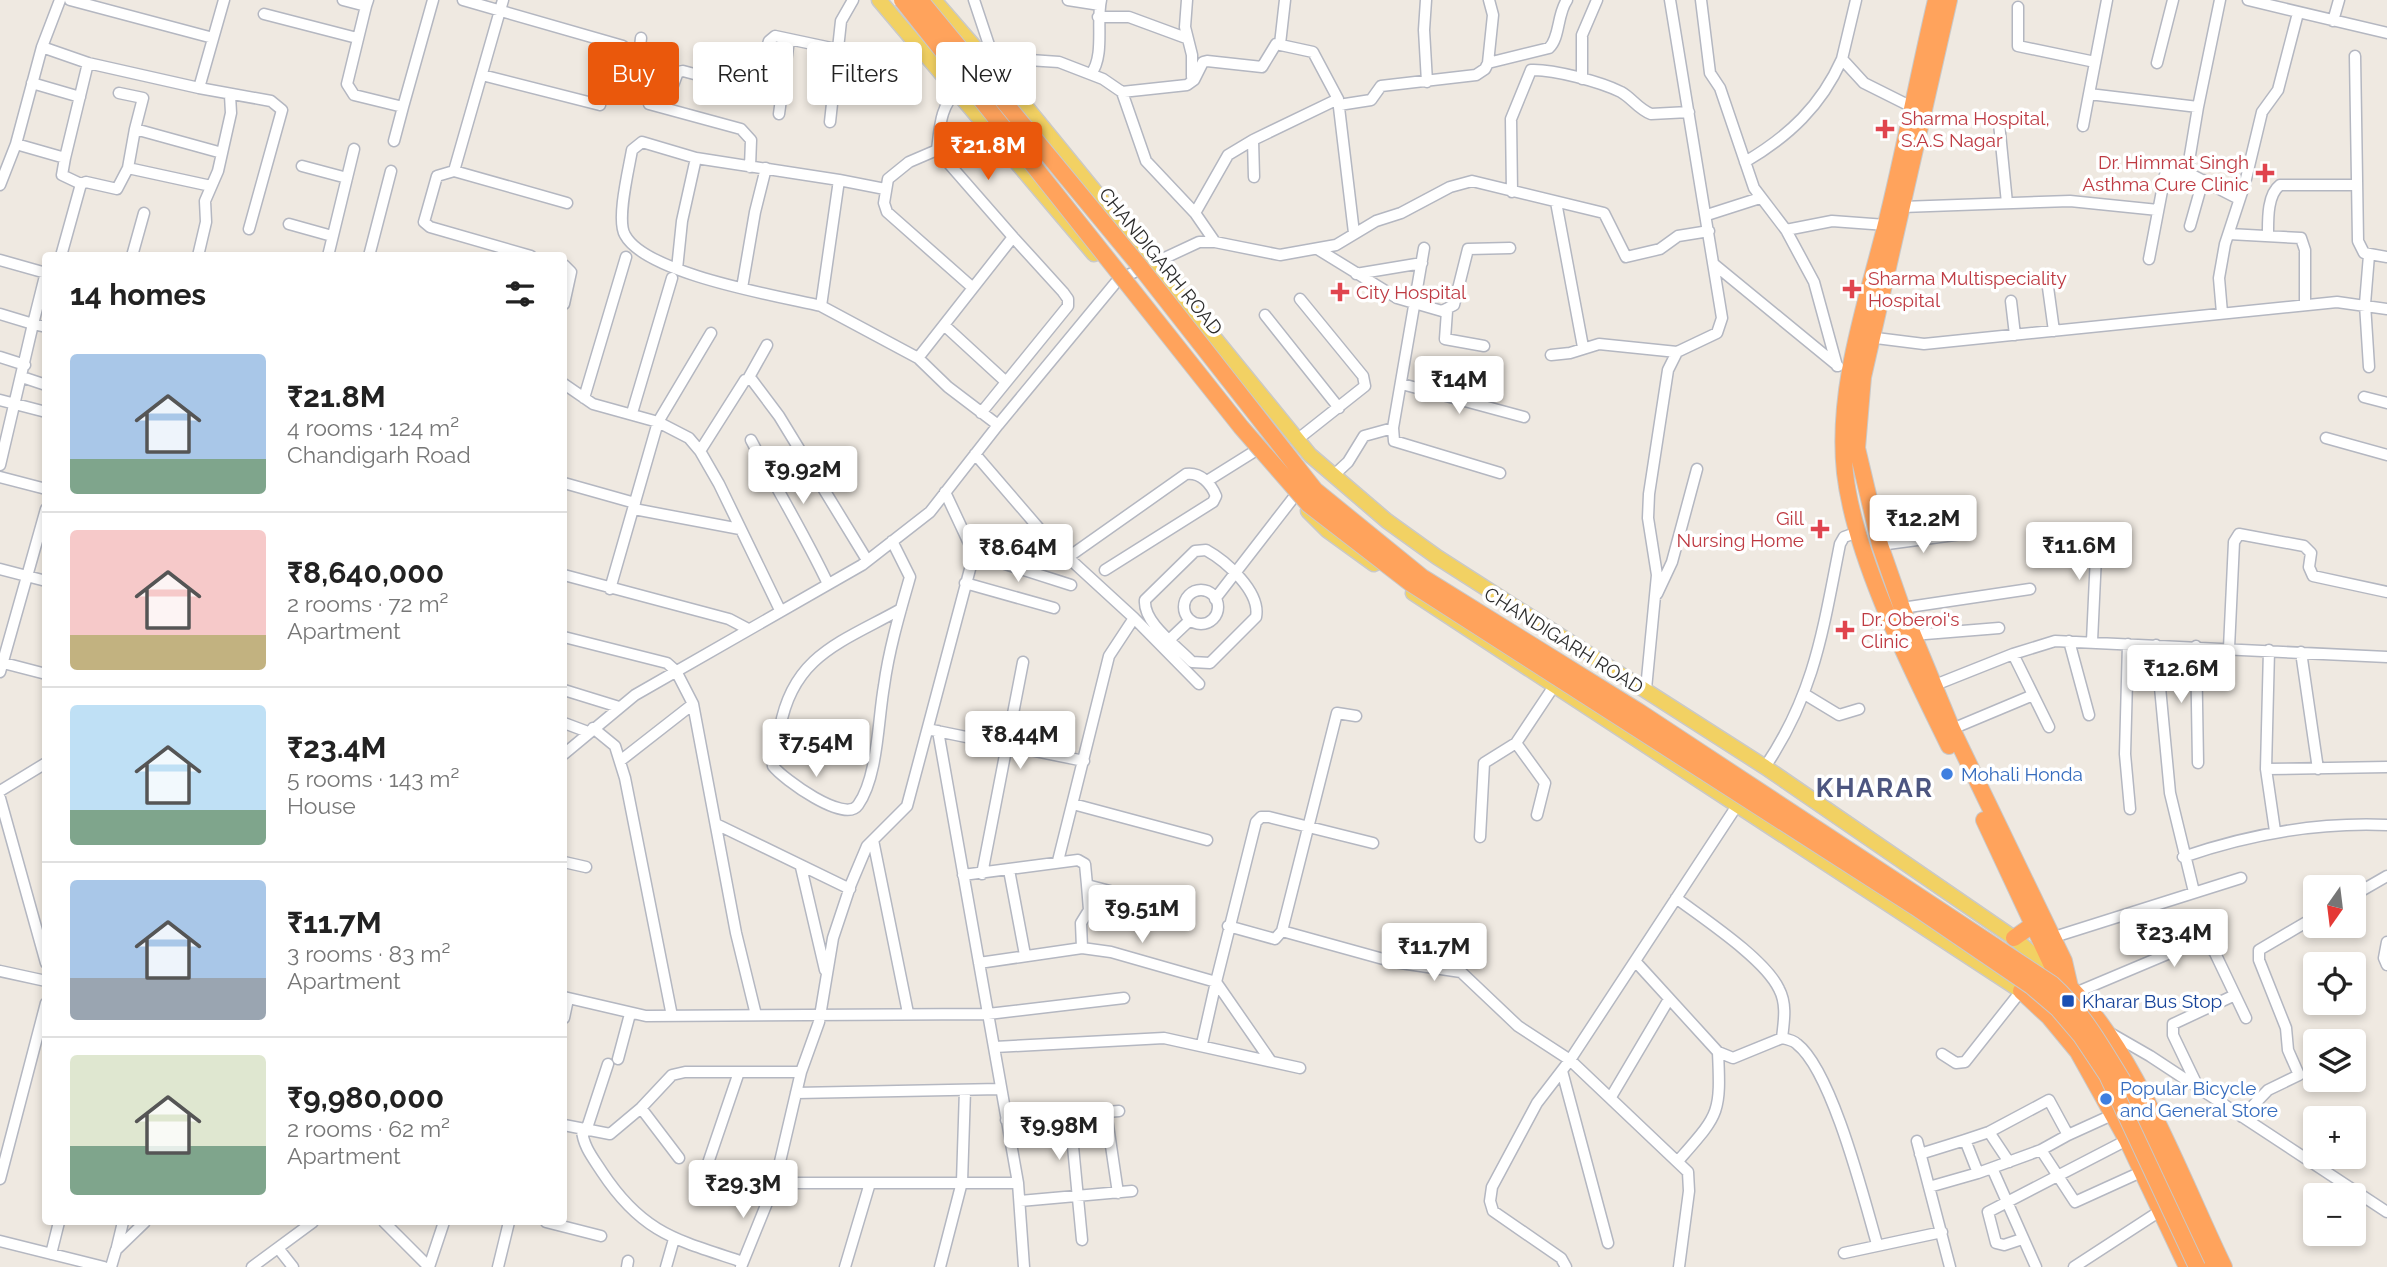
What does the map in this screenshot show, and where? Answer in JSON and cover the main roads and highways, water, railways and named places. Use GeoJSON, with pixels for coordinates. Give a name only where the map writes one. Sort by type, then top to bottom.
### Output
{"type":"FeatureCollection","features":[{"type":"Feature","properties":{"kind":"highway"},"geometry":{"type":"LineString","coordinates":[[902,0],[1241,427],[1309,505],[1410,583],[1990,956],[2058,1009],[2081,1036],[2107,1075],[2197,1267]]}},
{"type":"Feature","properties":{"kind":"highway","name":"CHANDIGARH ROAD"},"geometry":{"type":"LineString","coordinates":[[920,0],[1138,264],[1315,490],[1422,577],[1638,710],[2015,958],[2067,998],[2094,1032],[2123,1081],[2210,1267]]}},
{"type":"Feature","properties":{"kind":"highway"},"geometry":{"type":"LineString","coordinates":[[1865,336],[1886,225],[1936,0]]}},
{"type":"Feature","properties":{"kind":"highway"},"geometry":{"type":"LineString","coordinates":[[1949,0],[1902,208],[1865,336],[1850,372],[1844,427],[1845,472],[1858,532],[1903,651],[1952,729],[2051,939],[2064,961],[2073,990]]}},
{"type":"Feature","properties":{"kind":"highway"},"geometry":{"type":"LineString","coordinates":[[1850,372],[1857,448],[1880,545],[1913,635],[1928,688],[2031,926],[2056,974],[2073,990],[2104,1030],[2142,1094],[2224,1267]]}},
{"type":"Feature","properties":{"kind":"highway"},"geometry":{"type":"LineString","coordinates":[[2014,938],[2031,926]]}},
{"type":"Feature","properties":{"kind":"highway"},"geometry":{"type":"LineString","coordinates":[[2043,1011],[2056,974]]}},
{"type":"Feature","properties":{"kind":"highway"},"geometry":{"type":"LineString","coordinates":[[2043,1011],[2073,990]]}},
{"type":"Feature","properties":{"kind":"highway"},"geometry":{"type":"LineString","coordinates":[[2021,991],[2043,1011],[2071,1044],[2127,1140],[2186,1267]]}},
{"type":"Feature","properties":{"kind":"main road"},"geometry":{"type":"LineString","coordinates":[[879,0],[958,90],[1117,281],[1255,452],[1327,530],[1450,620],[1738,804],[2021,991]]}},
{"type":"Feature","properties":{"kind":"main road"},"geometry":{"type":"LineString","coordinates":[[934,0],[988,57],[1298,439],[1334,475],[1387,520],[1437,557],[1765,767],[2014,938],[2056,974]]}},
{"type":"Feature","properties":{"kind":"main road"},"geometry":{"type":"LineString","coordinates":[[1619,728],[1646,689]]}},
{"type":"Feature","properties":{"kind":"place","name":"Sharma Hospital, S.A.S Nagar"},"geometry":{"type":"Point","coordinates":[1885,129]}},
{"type":"Feature","properties":{"kind":"place","name":"Dr. Himmat Singh Asthma Cure Clinic"},"geometry":{"type":"Point","coordinates":[2265,173]}},
{"type":"Feature","properties":{"kind":"place","name":"Sharma Multispeciality Hospital"},"geometry":{"type":"Point","coordinates":[1852,289]}},
{"type":"Feature","properties":{"kind":"place","name":"City Hospital"},"geometry":{"type":"Point","coordinates":[1340,292]}},
{"type":"Feature","properties":{"kind":"place","name":"Gill Nursing Home"},"geometry":{"type":"Point","coordinates":[1820,529]}},
{"type":"Feature","properties":{"kind":"place","name":"Dr. Oberoi's Clinic"},"geometry":{"type":"Point","coordinates":[1845,630]}},
{"type":"Feature","properties":{"kind":"place","name":"Mohali Honda"},"geometry":{"type":"Point","coordinates":[1947,774]}},
{"type":"Feature","properties":{"kind":"place","name":"Kharar Bus Stop"},"geometry":{"type":"Point","coordinates":[2068,1001]}},
{"type":"Feature","properties":{"kind":"place","name":"Popular Bicycle and General Store"},"geometry":{"type":"Point","coordinates":[2106,1099]}},
{"type":"Feature","properties":{"kind":"district","name":"KHARAR"},"geometry":{"type":"Point","coordinates":[1875,788]}}]}
